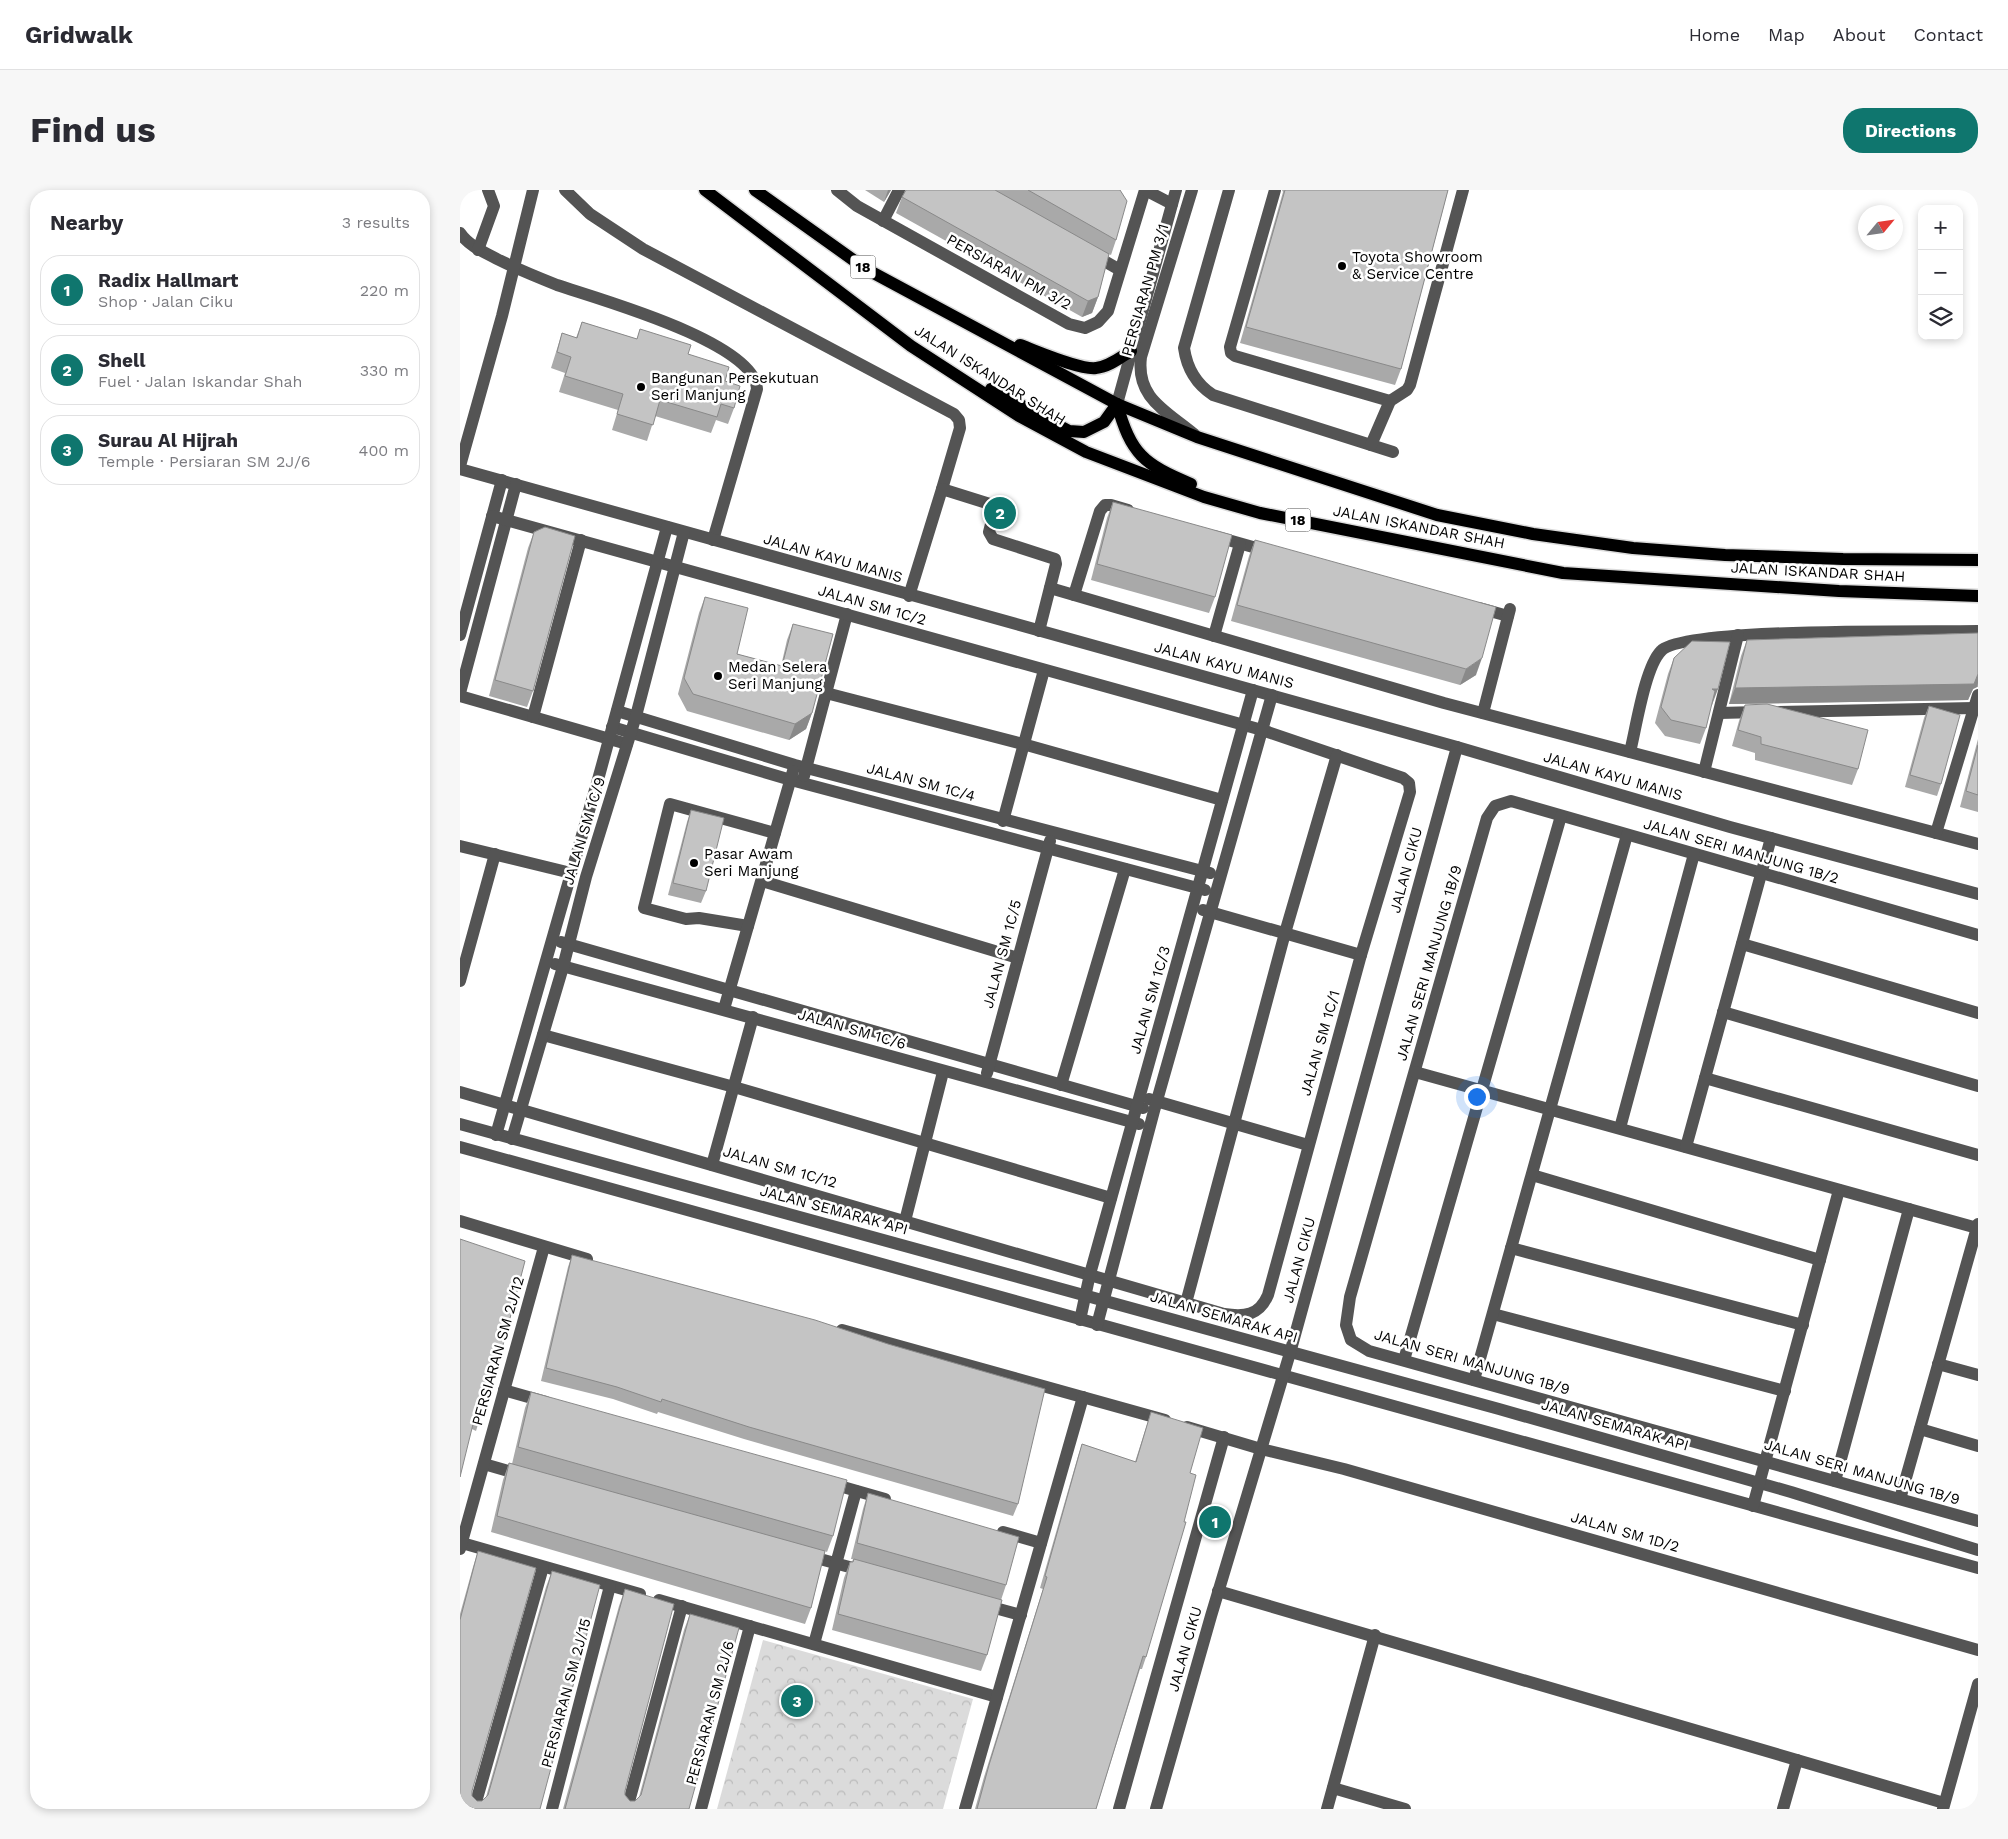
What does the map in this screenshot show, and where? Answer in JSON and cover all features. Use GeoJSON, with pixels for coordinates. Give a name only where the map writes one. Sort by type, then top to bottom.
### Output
{"type":"FeatureCollection","features":[{"type":"Feature","properties":{"kind":"main road","name":"JALAN ISKANDAR SHAH"},"geometry":{"type":"LineString","coordinates":[[705,190],[911,346],[1019,416],[1086,452],[1204,497],[1260,513],[1562,573],[1839,592],[1978,596]]}},
{"type":"Feature","properties":{"kind":"main road","name":"JALAN ISKANDAR SHAH"},"geometry":{"type":"LineString","coordinates":[[755,190],[866,269],[1117,404],[1197,437],[1437,515],[1533,534],[1633,548],[1725,555],[1843,559],[1978,560]]}},
{"type":"Feature","properties":{"kind":"main road"},"geometry":{"type":"LineString","coordinates":[[980,331],[1085,367],[1096,368],[1113,362],[1131,351]]}},
{"type":"Feature","properties":{"kind":"main road"},"geometry":{"type":"LineString","coordinates":[[911,346],[1069,430],[1084,432],[1095,428],[1104,422],[1117,404]]}},
{"type":"Feature","properties":{"kind":"main road"},"geometry":{"type":"LineString","coordinates":[[1117,404],[1125,433],[1142,459],[1177,478],[1260,513]]}},
{"type":"Feature","properties":{"kind":"street"},"geometry":{"type":"LineString","coordinates":[[478,250],[494,206],[488,190]]}},
{"type":"Feature","properties":{"kind":"street"},"geometry":{"type":"LineString","coordinates":[[460,468],[533,190]]}},
{"type":"Feature","properties":{"kind":"street"},"geometry":{"type":"LineString","coordinates":[[565,190],[590,214],[643,249],[954,414],[959,420],[960,428],[909,596]]}},
{"type":"Feature","properties":{"kind":"street","name":"PERSIARAN PM 3/2"},"geometry":{"type":"LineString","coordinates":[[837,190],[857,206],[1069,324],[1085,328],[1098,322],[1108,311],[1145,190]]}},
{"type":"Feature","properties":{"kind":"street"},"geometry":{"type":"LineString","coordinates":[[883,220],[900,190]]}},
{"type":"Feature","properties":{"kind":"street"},"geometry":{"type":"LineString","coordinates":[[1145,190],[1172,204]]}},
{"type":"Feature","properties":{"kind":"street","name":"PERSIARAN PM 3/1"},"geometry":{"type":"LineString","coordinates":[[1117,404],[1176,190]]}},
{"type":"Feature","properties":{"kind":"street","name":"PERSIARAN PM 3/1"},"geometry":{"type":"LineString","coordinates":[[1192,190],[1141,357],[1139,374],[1150,397],[1197,437]]}},
{"type":"Feature","properties":{"kind":"street"},"geometry":{"type":"LineString","coordinates":[[1229,190],[1184,348],[1185,359],[1192,374],[1200,386],[1213,395],[1393,452]]}},
{"type":"Feature","properties":{"kind":"street"},"geometry":{"type":"LineString","coordinates":[[1275,190],[1230,348],[1231,353],[1234,356],[1390,401]]}},
{"type":"Feature","properties":{"kind":"street"},"geometry":{"type":"LineString","coordinates":[[1371,445],[1390,401],[1407,390],[1410,385],[1463,190]]}},
{"type":"Feature","properties":{"kind":"street"},"geometry":{"type":"LineString","coordinates":[[460,233],[478,250],[514,268],[691,332],[735,357],[753,373],[758,389],[713,540]]}},
{"type":"Feature","properties":{"kind":"street"},"geometry":{"type":"LineString","coordinates":[[1078,246],[1120,270]]}},
{"type":"Feature","properties":{"kind":"street","name":"JALAN KAYU MANIS"},"geometry":{"type":"LineString","coordinates":[[460,468],[909,596],[1457,747],[1771,838],[1978,894]]}},
{"type":"Feature","properties":{"kind":"street"},"geometry":{"type":"LineString","coordinates":[[475,641],[460,636],[502,480]]}},
{"type":"Feature","properties":{"kind":"street"},"geometry":{"type":"LineString","coordinates":[[460,695],[516,484]]}},
{"type":"Feature","properties":{"kind":"street"},"geometry":{"type":"LineString","coordinates":[[942,489],[989,502],[993,505],[994,509],[989,532],[993,539],[1055,559],[1039,631]]}},
{"type":"Feature","properties":{"kind":"street"},"geometry":{"type":"LineString","coordinates":[[1074,595],[1100,511],[1104,506],[1111,505],[1139,513]]}},
{"type":"Feature","properties":{"kind":"street","name":"JALAN SM 1C/2"},"geometry":{"type":"LineString","coordinates":[[492,516],[658,560],[1262,730]]}},
{"type":"Feature","properties":{"kind":"street","name":"JALAN SM 1C/9"},"geometry":{"type":"LineString","coordinates":[[496,1134],[611,733],[667,527]]}},
{"type":"Feature","properties":{"kind":"street","name":"JALAN SM 1C/9"},"geometry":{"type":"LineString","coordinates":[[512,1139],[563,967],[586,877],[636,716],[684,532]]}},
{"type":"Feature","properties":{"kind":"street"},"geometry":{"type":"LineString","coordinates":[[1203,533],[1278,554]]}},
{"type":"Feature","properties":{"kind":"street"},"geometry":{"type":"LineString","coordinates":[[533,717],[581,540]]}},
{"type":"Feature","properties":{"kind":"street"},"geometry":{"type":"LineString","coordinates":[[1214,636],[1240,544]]}},
{"type":"Feature","properties":{"kind":"street"},"geometry":{"type":"LineString","coordinates":[[1050,588],[1483,713],[1978,844]]}},
{"type":"Feature","properties":{"kind":"street"},"geometry":{"type":"LineString","coordinates":[[1470,605],[1509,612],[1483,713]]}},
{"type":"Feature","properties":{"kind":"street"},"geometry":{"type":"LineString","coordinates":[[724,1009],[775,833],[797,781],[800,767],[826,693],[847,614]]}},
{"type":"Feature","properties":{"kind":"street"},"geometry":{"type":"LineString","coordinates":[[1630,752],[1652,664],[1662,650],[1674,643],[1738,635],[1978,631]]}},
{"type":"Feature","properties":{"kind":"street"},"geometry":{"type":"LineString","coordinates":[[1704,772],[1738,635]]}},
{"type":"Feature","properties":{"kind":"street"},"geometry":{"type":"LineString","coordinates":[[1003,821],[1044,670]]}},
{"type":"Feature","properties":{"kind":"street","name":"JALAN SM 1C/3"},"geometry":{"type":"LineString","coordinates":[[1080,1320],[1090,1274],[1252,690]]}},
{"type":"Feature","properties":{"kind":"street"},"geometry":{"type":"LineString","coordinates":[[826,693],[1023,744],[1222,800]]}},
{"type":"Feature","properties":{"kind":"street","name":"JALAN SM 1C/4"},"geometry":{"type":"LineString","coordinates":[[460,695],[533,717],[611,733],[1214,892]]}},
{"type":"Feature","properties":{"kind":"street"},"geometry":{"type":"LineString","coordinates":[[1098,1325],[1149,1127],[1214,892],[1272,695]]}},
{"type":"Feature","properties":{"kind":"street"},"geometry":{"type":"LineString","coordinates":[[1936,833],[1978,695]]}},
{"type":"Feature","properties":{"kind":"street"},"geometry":{"type":"LineString","coordinates":[[1719,713],[1974,708]]}},
{"type":"Feature","properties":{"kind":"street","name":"JALAN SM 1C/4"},"geometry":{"type":"LineString","coordinates":[[617,711],[800,767],[1052,834],[1220,875]]}},
{"type":"Feature","properties":{"kind":"street","name":"JALAN SM 1C/1"},"geometry":{"type":"LineString","coordinates":[[1090,1274],[1186,1303],[1242,1316],[1253,1313],[1264,1306],[1268,1296],[1361,955],[1410,792],[1409,783],[1403,778],[1262,730]]}},
{"type":"Feature","properties":{"kind":"street","name":"JALAN CIKU"},"geometry":{"type":"LineString","coordinates":[[1156,1809],[1218,1591],[1290,1353],[1457,747]]}},
{"type":"Feature","properties":{"kind":"street"},"geometry":{"type":"LineString","coordinates":[[1186,1303],[1285,933],[1338,755]]}},
{"type":"Feature","properties":{"kind":"street","name":"JALAN SERI MANJUNG 1B/2"},"geometry":{"type":"LineString","coordinates":[[1495,806],[1511,801],[1978,935]]}},
{"type":"Feature","properties":{"kind":"street"},"geometry":{"type":"LineString","coordinates":[[748,926],[699,918],[686,919],[644,908],[670,804],[775,833]]}},
{"type":"Feature","properties":{"kind":"street","name":"JALAN SERI MANJUNG 1B/9"},"geometry":{"type":"LineString","coordinates":[[1495,806],[1487,818],[1350,1298],[1346,1325],[1350,1340],[1370,1351],[1978,1521]]}},
{"type":"Feature","properties":{"kind":"street"},"geometry":{"type":"LineString","coordinates":[[1404,1360],[1560,816]]}},
{"type":"Feature","properties":{"kind":"street","name":"JALAN SM 1C/5"},"geometry":{"type":"LineString","coordinates":[[984,1083],[1052,834]]}},
{"type":"Feature","properties":{"kind":"street"},"geometry":{"type":"LineString","coordinates":[[1474,1380],[1627,835]]}},
{"type":"Feature","properties":{"kind":"street"},"geometry":{"type":"LineString","coordinates":[[1686,1147],[1771,838]]}},
{"type":"Feature","properties":{"kind":"street"},"geometry":{"type":"LineString","coordinates":[[460,846],[571,873]]}},
{"type":"Feature","properties":{"kind":"street"},"geometry":{"type":"LineString","coordinates":[[460,981],[496,854]]}},
{"type":"Feature","properties":{"kind":"street"},"geometry":{"type":"LineString","coordinates":[[1620,1128],[1694,854]]}},
{"type":"Feature","properties":{"kind":"street"},"geometry":{"type":"LineString","coordinates":[[1061,1085],[1125,869]]}},
{"type":"Feature","properties":{"kind":"street"},"geometry":{"type":"LineString","coordinates":[[762,881],[1018,958]]}},
{"type":"Feature","properties":{"kind":"street"},"geometry":{"type":"LineString","coordinates":[[1193,907],[1361,955]]}},
{"type":"Feature","properties":{"kind":"street","name":"JALAN SM 1C/6"},"geometry":{"type":"LineString","coordinates":[[552,939],[1061,1085],[1233,1123],[1308,1145]]}},
{"type":"Feature","properties":{"kind":"street"},"geometry":{"type":"LineString","coordinates":[[1742,944],[1978,1013]]}},
{"type":"Feature","properties":{"kind":"street","name":"JALAN SM 1C/6"},"geometry":{"type":"LineString","coordinates":[[546,961],[724,1009],[943,1072],[1149,1127]]}},
{"type":"Feature","properties":{"kind":"street"},"geometry":{"type":"LineString","coordinates":[[1723,1012],[1978,1086]]}},
{"type":"Feature","properties":{"kind":"street"},"geometry":{"type":"LineString","coordinates":[[712,1165],[753,1018]]}},
{"type":"Feature","properties":{"kind":"street"},"geometry":{"type":"LineString","coordinates":[[543,1035],[734,1087],[924,1145],[1111,1198]]}},
{"type":"Feature","properties":{"kind":"street"},"geometry":{"type":"LineString","coordinates":[[905,1221],[943,1072]]}},
{"type":"Feature","properties":{"kind":"street"},"geometry":{"type":"LineString","coordinates":[[1415,1072],[1839,1190],[1977,1226],[1900,1500]]}},
{"type":"Feature","properties":{"kind":"street"},"geometry":{"type":"LineString","coordinates":[[1705,1078],[1978,1155]]}},
{"type":"Feature","properties":{"kind":"street","name":"JALAN SM 1C/12"},"geometry":{"type":"LineString","coordinates":[[460,1092],[1090,1274]]}},
{"type":"Feature","properties":{"kind":"street","name":"JALAN SEMARAK API"},"geometry":{"type":"LineString","coordinates":[[460,1124],[1499,1409],[1760,1484],[1978,1550]]}},
{"type":"Feature","properties":{"kind":"street"},"geometry":{"type":"LineString","coordinates":[[460,1147],[1978,1568]]}},
{"type":"Feature","properties":{"kind":"street"},"geometry":{"type":"LineString","coordinates":[[1532,1175],[1820,1260]]}},
{"type":"Feature","properties":{"kind":"street"},"geometry":{"type":"LineString","coordinates":[[1753,1506],[1839,1190]]}},
{"type":"Feature","properties":{"kind":"street"},"geometry":{"type":"LineString","coordinates":[[1835,1482],[1909,1209]]}},
{"type":"Feature","properties":{"kind":"street"},"geometry":{"type":"LineString","coordinates":[[460,1221],[602,1263]]}},
{"type":"Feature","properties":{"kind":"street","name":"PERSIARAN SM 2J/12"},"geometry":{"type":"LineString","coordinates":[[461,1546],[544,1247]]}},
{"type":"Feature","properties":{"kind":"street"},"geometry":{"type":"LineString","coordinates":[[1511,1248],[1803,1325]]}},
{"type":"Feature","properties":{"kind":"street"},"geometry":{"type":"LineString","coordinates":[[1493,1314],[1785,1391]]}},
{"type":"Feature","properties":{"kind":"street","name":"JALAN SM 1D/2"},"geometry":{"type":"LineString","coordinates":[[833,1327],[1261,1449],[1344,1469],[1978,1650]]}},
{"type":"Feature","properties":{"kind":"street"},"geometry":{"type":"LineString","coordinates":[[1938,1364],[1978,1375]]}},
{"type":"Feature","properties":{"kind":"street"},"geometry":{"type":"LineString","coordinates":[[504,1390],[561,1406]]}},
{"type":"Feature","properties":{"kind":"street"},"geometry":{"type":"LineString","coordinates":[[965,1809],[1083,1397]]}},
{"type":"Feature","properties":{"kind":"street"},"geometry":{"type":"LineString","coordinates":[[1920,1429],[1978,1446]]}},
{"type":"Feature","properties":{"kind":"street"},"geometry":{"type":"LineString","coordinates":[[1119,1809],[1224,1437]]}},
{"type":"Feature","properties":{"kind":"street"},"geometry":{"type":"LineString","coordinates":[[484,1464],[531,1477]]}},
{"type":"Feature","properties":{"kind":"street"},"geometry":{"type":"LineString","coordinates":[[818,1480],[902,1504]]}},
{"type":"Feature","properties":{"kind":"street"},"geometry":{"type":"LineString","coordinates":[[814,1644],[856,1491]]}},
{"type":"Feature","properties":{"kind":"street"},"geometry":{"type":"LineString","coordinates":[[995,1530],[1041,1543]]}},
{"type":"Feature","properties":{"kind":"street"},"geometry":{"type":"LineString","coordinates":[[461,1546],[543,1566],[997,1697]]}},
{"type":"Feature","properties":{"kind":"street"},"geometry":{"type":"LineString","coordinates":[[798,1553],[873,1574]]}},
{"type":"Feature","properties":{"kind":"street"},"geometry":{"type":"LineString","coordinates":[[474,1809],[543,1566]]}},
{"type":"Feature","properties":{"kind":"street","name":"PERSIARAN SM 2J/15"},"geometry":{"type":"LineString","coordinates":[[552,1809],[610,1586]]}},
{"type":"Feature","properties":{"kind":"street"},"geometry":{"type":"LineString","coordinates":[[1218,1591],[1375,1635],[1797,1760],[1944,1806],[1978,1684]]}},
{"type":"Feature","properties":{"kind":"street"},"geometry":{"type":"LineString","coordinates":[[974,1602],[1021,1615]]}},
{"type":"Feature","properties":{"kind":"street"},"geometry":{"type":"LineString","coordinates":[[627,1809],[682,1606]]}},
{"type":"Feature","properties":{"kind":"street","name":"PERSIARAN SM 2J/6"},"geometry":{"type":"LineString","coordinates":[[701,1809],[750,1626]]}},
{"type":"Feature","properties":{"kind":"street"},"geometry":{"type":"LineString","coordinates":[[1327,1809],[1375,1635]]}},
{"type":"Feature","properties":{"kind":"street"},"geometry":{"type":"LineString","coordinates":[[1783,1809],[1797,1760]]}},
{"type":"Feature","properties":{"kind":"street"},"geometry":{"type":"LineString","coordinates":[[1333,1788],[1405,1809]]}},
{"type":"Feature","properties":{"kind":"green space"},"geometry":{"type":"Polygon","coordinates":[[[763,1640],[973,1699],[943,1809],[717,1809],[763,1640]]]}},
{"type":"Feature","properties":{"kind":"building"},"geometry":{"type":"Polygon","coordinates":[[[906,190],[995,190],[1109,254],[1098,297],[1088,301],[902,197],[906,190]]]}},
{"type":"Feature","properties":{"kind":"building"},"geometry":{"type":"Polygon","coordinates":[[[1028,190],[1120,190],[1127,201],[1116,240],[1028,190]]]}},
{"type":"Feature","properties":{"kind":"building","name":"Toyota Showroom & Service Centre"},"geometry":{"type":"Polygon","coordinates":[[[1285,190],[1448,190],[1401,369],[1246,327],[1285,190]]]}},
{"type":"Feature","properties":{"kind":"building","name":"Bangunan Persekutuan Seri Manjung"},"geometry":{"type":"Polygon","coordinates":[[[582,322],[637,339],[640,329],[691,345],[688,354],[729,367],[725,381],[740,386],[734,408],[721,404],[717,417],[660,400],[653,425],[617,414],[623,394],[565,376],[571,357],[557,352],[562,333],[577,338],[582,322]]]}},
{"type":"Feature","properties":{"kind":"building"},"geometry":{"type":"Polygon","coordinates":[[[1113,502],[1232,535],[1215,597],[1097,564],[1113,502]]]}},
{"type":"Feature","properties":{"kind":"building"},"geometry":{"type":"Polygon","coordinates":[[[545,527],[575,536],[533,691],[495,680],[534,532],[545,527]]]}},
{"type":"Feature","properties":{"kind":"building"},"geometry":{"type":"Polygon","coordinates":[[[1255,540],[1496,607],[1482,658],[1466,669],[1237,605],[1255,540]]]}},
{"type":"Feature","properties":{"kind":"building","name":"Medan Selera Seri Manjung"},"geometry":{"type":"Polygon","coordinates":[[[705,597],[748,608],[737,654],[782,666],[793,624],[833,634],[812,713],[795,724],[693,694],[684,678],[705,597]]]}},
{"type":"Feature","properties":{"kind":"building"},"geometry":{"type":"Polygon","coordinates":[[[1978,633],[1978,674],[1974,684],[1735,688],[1747,640],[1978,633]]]}},
{"type":"Feature","properties":{"kind":"building"},"geometry":{"type":"Polygon","coordinates":[[[1692,641],[1730,642],[1718,689],[1712,689],[1715,691],[1706,728],[1671,720],[1661,707],[1674,658],[1692,641]]]}},
{"type":"Feature","properties":{"kind":"building"},"geometry":{"type":"Polygon","coordinates":[[[1767,704],[1868,730],[1858,769],[1761,744],[1761,737],[1738,730],[1745,705],[1767,704]]]}},
{"type":"Feature","properties":{"kind":"building"},"geometry":{"type":"Polygon","coordinates":[[[1929,706],[1960,715],[1941,784],[1910,775],[1929,706]]]}},
{"type":"Feature","properties":{"kind":"building"},"geometry":{"type":"Polygon","coordinates":[[[1978,745],[1978,795],[1966,791],[1978,745]]]}},
{"type":"Feature","properties":{"kind":"building","name":"Pasar Awam Seri Manjung"},"geometry":{"type":"Polygon","coordinates":[[[691,810],[724,818],[706,891],[673,883],[691,810]]]}},
{"type":"Feature","properties":{"kind":"building"},"geometry":{"type":"Polygon","coordinates":[[[460,1239],[525,1261],[498,1364],[494,1363],[480,1418],[475,1416],[460,1477],[460,1239]]]}},
{"type":"Feature","properties":{"kind":"building"},"geometry":{"type":"Polygon","coordinates":[[[572,1255],[815,1320],[888,1344],[1045,1389],[1018,1504],[749,1427],[662,1399],[661,1402],[617,1387],[546,1368],[572,1255]]]}},
{"type":"Feature","properties":{"kind":"building"},"geometry":{"type":"Polygon","coordinates":[[[531,1392],[847,1480],[833,1536],[518,1447],[531,1392]]]}},
{"type":"Feature","properties":{"kind":"building"},"geometry":{"type":"Polygon","coordinates":[[[1151,1412],[1203,1428],[1190,1473],[1196,1475],[1184,1522],[1186,1522],[1146,1657],[1143,1656],[1096,1809],[977,1809],[1047,1577],[1045,1576],[1082,1444],[1136,1462],[1151,1412]]]}},
{"type":"Feature","properties":{"kind":"building"},"geometry":{"type":"Polygon","coordinates":[[[509,1463],[825,1551],[811,1608],[497,1516],[509,1463]]]}},
{"type":"Feature","properties":{"kind":"building"},"geometry":{"type":"Polygon","coordinates":[[[868,1493],[1019,1537],[1006,1585],[857,1543],[868,1493]]]}},
{"type":"Feature","properties":{"kind":"building"},"geometry":{"type":"Polygon","coordinates":[[[478,1551],[536,1568],[472,1791],[472,1796],[477,1801],[482,1801],[488,1795],[552,1571],[600,1585],[540,1809],[460,1809],[460,1620],[478,1551]]]}},
{"type":"Feature","properties":{"kind":"building"},"geometry":{"type":"Polygon","coordinates":[[[854,1559],[1002,1600],[987,1655],[838,1614],[850,1562],[853,1562],[854,1559]]]}},
{"type":"Feature","properties":{"kind":"building"},"geometry":{"type":"Polygon","coordinates":[[[625,1589],[674,1604],[625,1791],[625,1795],[630,1801],[635,1801],[641,1795],[690,1614],[739,1628],[689,1809],[565,1809],[625,1589]]]}},
{"type":"Feature","properties":{"kind":"place","name":"Toyota Showroom & Service Centre"},"geometry":{"type":"Point","coordinates":[1342,266]}},
{"type":"Feature","properties":{"kind":"place","name":"Bangunan Persekutuan Seri Manjung"},"geometry":{"type":"Point","coordinates":[641,387]}},
{"type":"Feature","properties":{"kind":"place","name":"Shell"},"geometry":{"type":"Point","coordinates":[1000,513]}},
{"type":"Feature","properties":{"kind":"place","name":"Medan Selera Seri Manjung"},"geometry":{"type":"Point","coordinates":[718,676]}},
{"type":"Feature","properties":{"kind":"place","name":"Pasar Awam Seri Manjung"},"geometry":{"type":"Point","coordinates":[694,863]}},
{"type":"Feature","properties":{"kind":"place","name":"Radix Hallmart"},"geometry":{"type":"Point","coordinates":[1215,1522]}},
{"type":"Feature","properties":{"kind":"place","name":"Surau Al Hijrah"},"geometry":{"type":"Point","coordinates":[797,1701]}}]}
